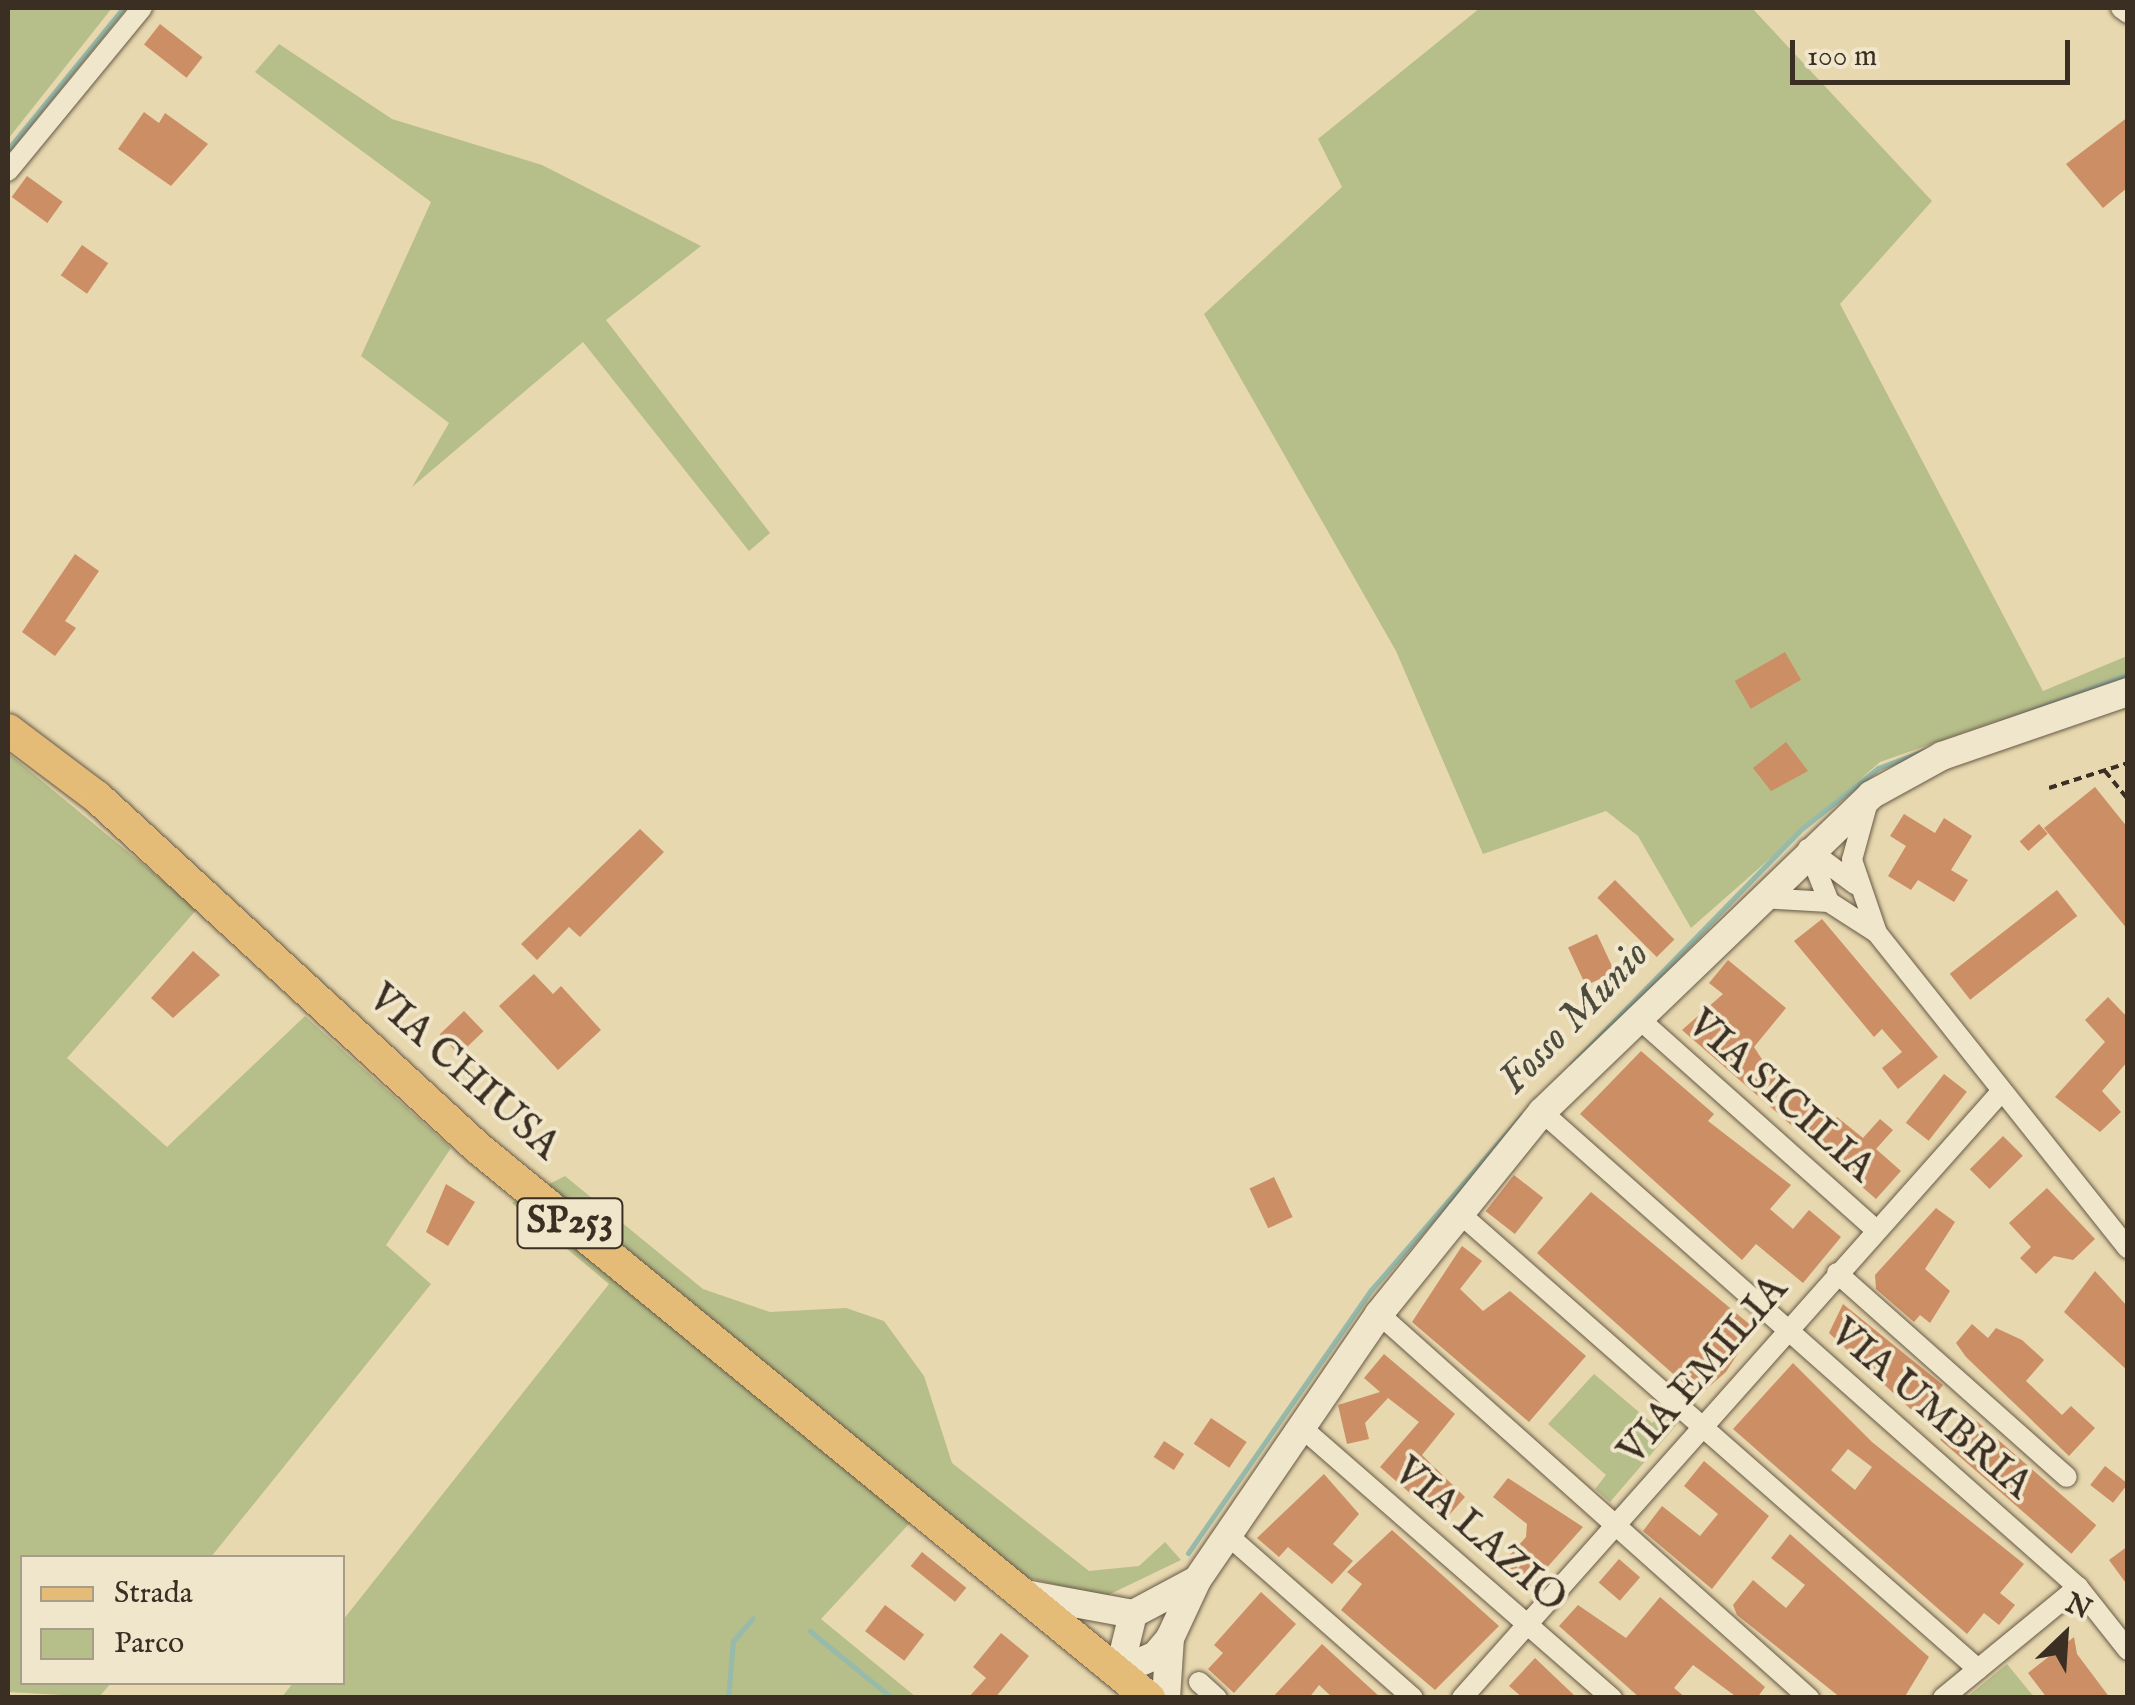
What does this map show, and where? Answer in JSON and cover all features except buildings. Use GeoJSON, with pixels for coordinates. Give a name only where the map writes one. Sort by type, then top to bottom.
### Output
{"type":"FeatureCollection","features":[{"type":"Feature","properties":{"kind":"main road","name":"VIA CHIUSA"},"geometry":{"type":"LineString","coordinates":[[8,730],[111,810],[478,1148],[1149,1698]]}},
{"type":"Feature","properties":{"kind":"street"},"geometry":{"type":"LineString","coordinates":[[8,171],[142,8]]}},
{"type":"Feature","properties":{"kind":"street"},"geometry":{"type":"LineString","coordinates":[[2121,8],[2128,14]]}},
{"type":"Feature","properties":{"kind":"street"},"geometry":{"type":"LineString","coordinates":[[1118,1671],[1155,1656],[1170,1638],[1197,1580],[1230,1538],[1379,1314],[1457,1211],[1542,1112],[1808,849],[1871,796],[1942,756],[2128,692]]}},
{"type":"Feature","properties":{"kind":"street"},"geometry":{"type":"LineString","coordinates":[[1871,796],[1856,828],[1857,885],[1877,933],[2128,1248]]}},
{"type":"Feature","properties":{"kind":"street"},"geometry":{"type":"LineString","coordinates":[[1808,849],[1857,885]]}},
{"type":"Feature","properties":{"kind":"street"},"geometry":{"type":"LineString","coordinates":[[1808,849],[1828,902]]}},
{"type":"Feature","properties":{"kind":"street"},"geometry":{"type":"LineString","coordinates":[[1762,898],[1828,902],[1877,933]]}},
{"type":"Feature","properties":{"kind":"street","name":"VIA SICILIA"},"geometry":{"type":"LineString","coordinates":[[1638,1018],[1875,1229]]}},
{"type":"Feature","properties":{"kind":"street","name":"VIA EMILIA"},"geometry":{"type":"LineString","coordinates":[[1462,1698],[1875,1229],[2001,1092]]}},
{"type":"Feature","properties":{"kind":"street","name":"VIA UMBRIA"},"geometry":{"type":"LineString","coordinates":[[1542,1112],[2078,1587],[2128,1650]]}},
{"type":"Feature","properties":{"kind":"street"},"geometry":{"type":"LineString","coordinates":[[1457,1211],[1978,1669]]}},
{"type":"Feature","properties":{"kind":"street"},"geometry":{"type":"LineString","coordinates":[[1837,1273],[2067,1477]]}},
{"type":"Feature","properties":{"kind":"street"},"geometry":{"type":"LineString","coordinates":[[1379,1314],[1810,1698]]}},
{"type":"Feature","properties":{"kind":"street","name":"VIA LAZIO"},"geometry":{"type":"LineString","coordinates":[[1300,1428],[1612,1698]]}},
{"type":"Feature","properties":{"kind":"street"},"geometry":{"type":"LineString","coordinates":[[1230,1538],[1413,1698]]}},
{"type":"Feature","properties":{"kind":"street"},"geometry":{"type":"LineString","coordinates":[[1024,1593],[1133,1614],[1197,1580]]}},
{"type":"Feature","properties":{"kind":"street"},"geometry":{"type":"LineString","coordinates":[[1943,1698],[2078,1587]]}},
{"type":"Feature","properties":{"kind":"street"},"geometry":{"type":"LineString","coordinates":[[1118,1671],[1133,1614]]}},
{"type":"Feature","properties":{"kind":"street"},"geometry":{"type":"LineString","coordinates":[[1166,1698],[1170,1638]]}},
{"type":"Feature","properties":{"kind":"street"},"geometry":{"type":"LineString","coordinates":[[1199,1682],[1216,1698]]}},
{"type":"Feature","properties":{"kind":"path"},"geometry":{"type":"LineString","coordinates":[[2049,788],[2128,763]]}},
{"type":"Feature","properties":{"kind":"path"},"geometry":{"type":"LineString","coordinates":[[2105,771],[2128,799]]}},
{"type":"Feature","properties":{"kind":"green space"},"geometry":{"type":"Polygon","coordinates":[[[8,8],[112,8],[8,139],[8,8]]]}},
{"type":"Feature","properties":{"kind":"green space"},"geometry":{"type":"Polygon","coordinates":[[[1480,8],[1752,8],[1932,201],[1840,304],[2043,691],[2127,656],[2127,675],[1880,762],[1691,928],[1638,836],[1606,811],[1483,854],[1396,651],[1204,314],[1342,187],[1318,139],[1480,8]]]}},
{"type":"Feature","properties":{"kind":"green space"},"geometry":{"type":"Polygon","coordinates":[[[279,44],[392,119],[542,165],[701,246],[606,320],[770,533],[749,551],[583,342],[412,487],[449,423],[361,356],[431,202],[255,72],[279,44]]]}},
{"type":"Feature","properties":{"kind":"green space"},"geometry":{"type":"Polygon","coordinates":[[[8,753],[197,909],[67,1058],[167,1147],[305,1016],[451,1148],[386,1245],[431,1284],[213,1555],[20,1555],[20,1685],[109,1685],[99,1697],[8,1692],[8,753]]]}},
{"type":"Feature","properties":{"kind":"green space"},"geometry":{"type":"Polygon","coordinates":[[[565,1176],[703,1289],[770,1312],[846,1308],[884,1321],[924,1376],[952,1463],[1089,1571],[1139,1566],[1165,1542],[1181,1560],[1104,1597],[1025,1577],[932,1499],[821,1619],[916,1697],[281,1698],[291,1685],[345,1685],[345,1617],[609,1284],[512,1203],[565,1176]]]}},
{"type":"Feature","properties":{"kind":"green space"},"geometry":{"type":"Polygon","coordinates":[[[1594,1374],[1652,1423],[1664,1412],[1678,1423],[1610,1502],[1595,1489],[1606,1475],[1548,1424],[1594,1374]]]}},
{"type":"Feature","properties":{"kind":"green space"},"geometry":{"type":"Polygon","coordinates":[[[2007,1664],[2034,1697],[1967,1697],[2007,1664]]]}},
{"type":"Feature","properties":{"kind":"waterway"},"geometry":{"type":"LineString","coordinates":[[8,149],[123,8]]}},
{"type":"Feature","properties":{"kind":"waterway","name":"Fosso Munio"},"geometry":{"type":"LineString","coordinates":[[1572,1064],[1799,831],[1878,768],[2128,674]]}},
{"type":"Feature","properties":{"kind":"waterway","name":"Fosso Munio"},"geometry":{"type":"LineString","coordinates":[[1188,1553],[1371,1290],[1522,1115]]}},
{"type":"Feature","properties":{"kind":"waterway","name":"Fosso Munio"},"geometry":{"type":"LineString","coordinates":[[728,1698],[733,1641],[753,1618]]}},
{"type":"Feature","properties":{"kind":"waterway","name":"Fosso Munio"},"geometry":{"type":"LineString","coordinates":[[810,1631],[892,1698]]}}]}
